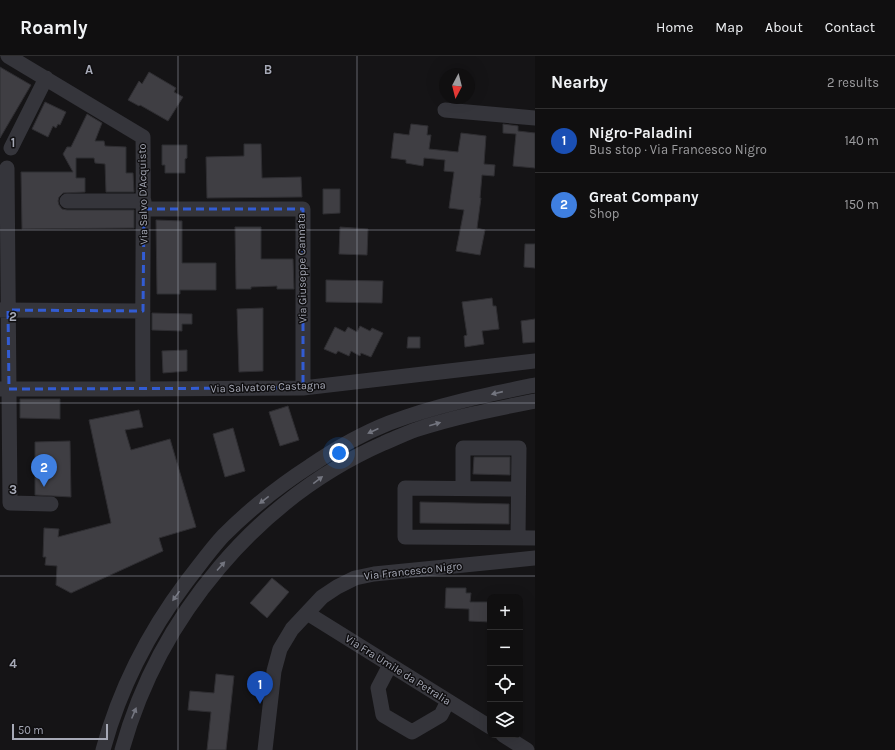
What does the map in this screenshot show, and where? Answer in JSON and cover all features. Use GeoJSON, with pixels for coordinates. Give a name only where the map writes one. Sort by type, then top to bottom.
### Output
{"type":"FeatureCollection","features":[{"type":"Feature","properties":{"kind":"street","name":"Via Salvo D'Acquisto"},"geometry":{"type":"LineString","coordinates":[[8,56],[143,137],[143,389]]}},
{"type":"Feature","properties":{"kind":"street"},"geometry":{"type":"LineString","coordinates":[[11,148],[46,78]]}},
{"type":"Feature","properties":{"kind":"street"},"geometry":{"type":"LineString","coordinates":[[446,110],[535,118]]}},
{"type":"Feature","properties":{"kind":"street"},"geometry":{"type":"LineString","coordinates":[[7,168],[4,190],[4,388],[10,503],[51,504]]}},
{"type":"Feature","properties":{"kind":"street"},"geometry":{"type":"LineString","coordinates":[[67,201],[144,205]]}},
{"type":"Feature","properties":{"kind":"street","name":"Via Giuseppe Cannata"},"geometry":{"type":"LineString","coordinates":[[144,205],[303,209],[303,388]]}},
{"type":"Feature","properties":{"kind":"street"},"geometry":{"type":"LineString","coordinates":[[4,310],[142,311]]}},
{"type":"Feature","properties":{"kind":"street","name":"Via Salvatore Castagna"},"geometry":{"type":"LineString","coordinates":[[4,388],[303,388],[535,361]]}},
{"type":"Feature","properties":{"kind":"street"},"geometry":{"type":"LineString","coordinates":[[103,750],[111,722],[132,671],[150,636],[174,599],[199,565],[223,537],[255,507],[293,477],[339,447],[388,424],[440,406],[535,385]]}},
{"type":"Feature","properties":{"kind":"street"},"geometry":{"type":"LineString","coordinates":[[122,750],[129,724],[151,672],[181,619],[211,576],[246,538],[285,504],[336,468],[364,452],[414,430],[466,415],[535,401]]}},
{"type":"Feature","properties":{"kind":"street"},"geometry":{"type":"LineString","coordinates":[[463,488],[463,448],[519,448],[518,538]]}},
{"type":"Feature","properties":{"kind":"street"},"geometry":{"type":"LineString","coordinates":[[518,489],[405,488],[405,537],[535,538]]}},
{"type":"Feature","properties":{"kind":"street","name":"Via Francesco Nigro"},"geometry":{"type":"LineString","coordinates":[[265,750],[274,671],[280,649],[292,629],[322,597],[355,578],[374,574],[535,558]]}},
{"type":"Feature","properties":{"kind":"street","name":"Via Fra Umile da Petralia"},"geometry":{"type":"LineString","coordinates":[[307,613],[487,725]]}},
{"type":"Feature","properties":{"kind":"street"},"geometry":{"type":"LineString","coordinates":[[390,665],[378,688],[383,715],[412,732],[441,715],[448,701]]}},
{"type":"Feature","properties":{"kind":"street"},"geometry":{"type":"LineString","coordinates":[[508,738],[528,750]]}},
{"type":"Feature","properties":{"kind":"highlighted area"},"geometry":{"type":"Polygon","coordinates":[[[144,209],[303,209],[303,388],[9,389],[8,310],[143,311],[144,209]]]}},
{"type":"Feature","properties":{"kind":"building"},"geometry":{"type":"Polygon","coordinates":[[[0,67],[31,85],[0,138],[0,67]]]}},
{"type":"Feature","properties":{"kind":"building"},"geometry":{"type":"Polygon","coordinates":[[[149,72],[176,88],[174,92],[183,97],[168,121],[128,100],[139,81],[142,84],[149,72]]]}},
{"type":"Feature","properties":{"kind":"building"},"geometry":{"type":"Polygon","coordinates":[[[45,102],[66,112],[60,125],[58,124],[56,128],[53,126],[48,137],[32,129],[45,102]]]}},
{"type":"Feature","properties":{"kind":"building"},"geometry":{"type":"Polygon","coordinates":[[[87,114],[102,123],[95,141],[104,141],[105,146],[126,147],[126,173],[133,173],[134,192],[106,192],[105,164],[95,163],[94,158],[76,158],[76,178],[85,178],[85,192],[63,193],[59,197],[59,205],[62,209],[67,210],[134,210],[134,228],[22,229],[21,172],[73,172],[63,154],[67,147],[71,147],[87,114]]]}},
{"type":"Feature","properties":{"kind":"building"},"geometry":{"type":"Polygon","coordinates":[[[411,124],[428,126],[427,135],[431,135],[429,149],[458,152],[461,133],[486,136],[484,164],[495,165],[494,176],[482,175],[477,228],[485,230],[480,255],[456,251],[464,210],[449,208],[454,172],[444,171],[445,160],[424,158],[423,166],[406,163],[406,160],[391,158],[394,133],[409,135],[411,124]]]}},
{"type":"Feature","properties":{"kind":"building"},"geometry":{"type":"Polygon","coordinates":[[[503,124],[518,126],[518,131],[535,133],[535,168],[513,166],[516,134],[503,133],[503,124]]]}},
{"type":"Feature","properties":{"kind":"building"},"geometry":{"type":"Polygon","coordinates":[[[244,144],[261,144],[262,178],[301,177],[302,197],[207,198],[206,157],[244,156],[244,144]]]}},
{"type":"Feature","properties":{"kind":"building"},"geometry":{"type":"Polygon","coordinates":[[[162,145],[187,145],[185,173],[165,173],[165,165],[162,165],[162,145]]]}},
{"type":"Feature","properties":{"kind":"building"},"geometry":{"type":"Polygon","coordinates":[[[323,189],[340,189],[340,213],[323,214],[323,189]]]}},
{"type":"Feature","properties":{"kind":"building"},"geometry":{"type":"Polygon","coordinates":[[[156,220],[182,221],[182,263],[216,263],[216,290],[180,290],[180,294],[157,294],[156,220]]]}},
{"type":"Feature","properties":{"kind":"building"},"geometry":{"type":"Polygon","coordinates":[[[235,227],[261,227],[261,259],[293,259],[294,289],[277,289],[277,286],[236,289],[235,227]]]}},
{"type":"Feature","properties":{"kind":"building"},"geometry":{"type":"Polygon","coordinates":[[[340,227],[368,229],[367,255],[339,254],[340,227]]]}},
{"type":"Feature","properties":{"kind":"building"},"geometry":{"type":"Polygon","coordinates":[[[525,244],[535,244],[535,268],[524,267],[525,244]]]}},
{"type":"Feature","properties":{"kind":"building"},"geometry":{"type":"Polygon","coordinates":[[[326,280],[383,281],[382,303],[326,302],[326,280]]]}},
{"type":"Feature","properties":{"kind":"building"},"geometry":{"type":"Polygon","coordinates":[[[492,298],[493,306],[496,306],[499,329],[482,331],[484,344],[465,347],[464,336],[467,335],[462,302],[492,298]]]}},
{"type":"Feature","properties":{"kind":"building"},"geometry":{"type":"Polygon","coordinates":[[[263,308],[263,371],[239,372],[237,309],[263,308]]]}},
{"type":"Feature","properties":{"kind":"building"},"geometry":{"type":"Polygon","coordinates":[[[152,313],[192,314],[192,324],[182,324],[182,331],[152,330],[152,313]]]}},
{"type":"Feature","properties":{"kind":"building"},"geometry":{"type":"Polygon","coordinates":[[[535,319],[535,342],[523,343],[521,321],[535,319]]]}},
{"type":"Feature","properties":{"kind":"building"},"geometry":{"type":"Polygon","coordinates":[[[360,326],[370,331],[372,328],[383,333],[371,357],[361,353],[360,356],[351,351],[349,356],[338,351],[336,354],[324,349],[335,327],[345,332],[348,327],[357,332],[360,326]]]}},
{"type":"Feature","properties":{"kind":"building"},"geometry":{"type":"Polygon","coordinates":[[[408,337],[420,337],[420,348],[407,348],[408,337]]]}},
{"type":"Feature","properties":{"kind":"building"},"geometry":{"type":"Polygon","coordinates":[[[187,350],[187,371],[163,373],[162,351],[187,350]]]}},
{"type":"Feature","properties":{"kind":"building"},"geometry":{"type":"Polygon","coordinates":[[[20,399],[60,399],[60,419],[20,418],[20,399]]]}},
{"type":"Feature","properties":{"kind":"building"},"geometry":{"type":"Polygon","coordinates":[[[288,406],[299,440],[280,446],[269,412],[288,406]]]}},
{"type":"Feature","properties":{"kind":"building"},"geometry":{"type":"Polygon","coordinates":[[[139,410],[143,427],[125,430],[131,450],[170,439],[196,527],[159,538],[163,551],[71,593],[56,585],[57,566],[45,565],[46,557],[43,557],[44,528],[59,529],[58,537],[111,523],[89,420],[139,410]]]}},
{"type":"Feature","properties":{"kind":"building"},"geometry":{"type":"Polygon","coordinates":[[[233,428],[245,471],[225,477],[213,434],[233,428]]]}},
{"type":"Feature","properties":{"kind":"building"},"geometry":{"type":"Polygon","coordinates":[[[70,441],[71,497],[35,495],[35,442],[70,441]]]}},
{"type":"Feature","properties":{"kind":"building"},"geometry":{"type":"Polygon","coordinates":[[[474,457],[510,457],[510,475],[473,474],[474,457]]]}},
{"type":"Feature","properties":{"kind":"building"},"geometry":{"type":"Polygon","coordinates":[[[420,502],[509,504],[509,524],[420,523],[420,502]]]}},
{"type":"Feature","properties":{"kind":"building"},"geometry":{"type":"Polygon","coordinates":[[[272,578],[289,592],[267,618],[250,603],[272,578]]]}},
{"type":"Feature","properties":{"kind":"building"},"geometry":{"type":"Polygon","coordinates":[[[446,588],[466,588],[466,593],[471,593],[470,602],[487,602],[487,622],[469,621],[469,609],[445,608],[446,588]]]}},
{"type":"Feature","properties":{"kind":"building"},"geometry":{"type":"Polygon","coordinates":[[[216,674],[234,676],[226,750],[207,750],[211,712],[188,710],[190,691],[214,693],[216,674]]]}},
{"type":"Feature","properties":{"kind":"place","name":"Great Company"},"geometry":{"type":"Point","coordinates":[44,487]}},
{"type":"Feature","properties":{"kind":"place","name":"Nigro-Paladini"},"geometry":{"type":"Point","coordinates":[260,704]}}]}
